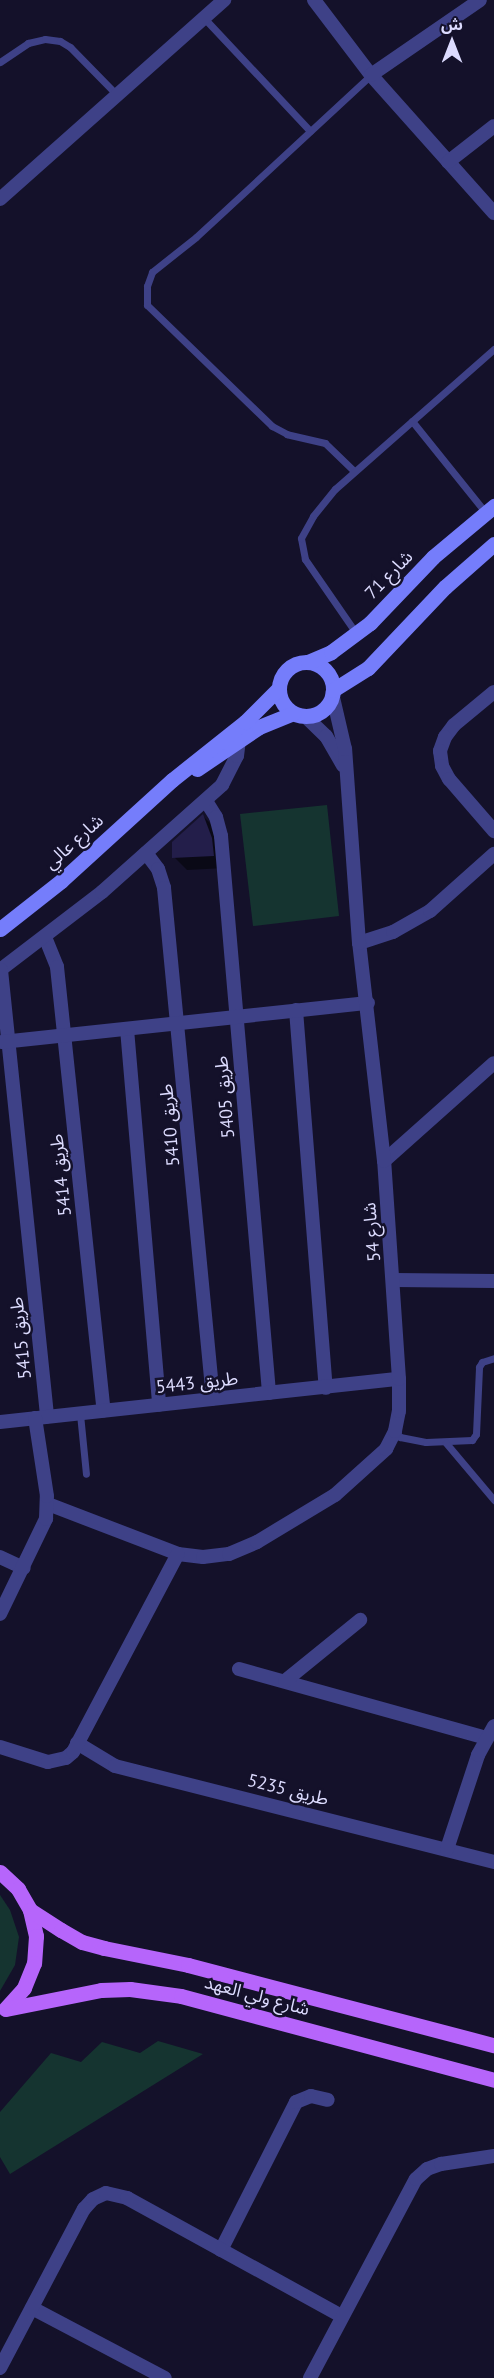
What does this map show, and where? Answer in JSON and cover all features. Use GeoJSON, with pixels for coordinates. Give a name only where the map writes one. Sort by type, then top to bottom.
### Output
{"type":"FeatureCollection","features":[{"type":"Feature","properties":{"kind":"main road"},"geometry":{"type":"LineString","coordinates":[[0,1872],[18,1889],[30,1910],[36,1936],[34,1963],[24,1988],[3,2011]]}},
{"type":"Feature","properties":{"kind":"main road","name":"شارع ولي العهد"},"geometry":{"type":"LineString","coordinates":[[30,1910],[82,1942],[188,1965],[494,2045]]}},
{"type":"Feature","properties":{"kind":"main road","name":"شارع ولي العهد"},"geometry":{"type":"LineString","coordinates":[[3,2011],[101,1990],[130,1989],[181,1996],[494,2080]]}},
{"type":"Feature","properties":{"kind":"street"},"geometry":{"type":"LineString","coordinates":[[0,199],[224,0]]}},
{"type":"Feature","properties":{"kind":"street"},"geometry":{"type":"LineString","coordinates":[[332,0],[317,4],[371,75],[494,213]]}},
{"type":"Feature","properties":{"kind":"street"},"geometry":{"type":"LineString","coordinates":[[371,75],[480,0]]}},
{"type":"Feature","properties":{"kind":"street"},"geometry":{"type":"LineString","coordinates":[[448,162],[494,126]]}},
{"type":"Feature","properties":{"kind":"street","name":"شارع 71"},"geometry":{"type":"LineString","coordinates":[[308,662],[331,652],[370,623],[434,557],[490,510]]}},
{"type":"Feature","properties":{"kind":"street"},"geometry":{"type":"LineString","coordinates":[[333,692],[333,685],[324,669],[308,662],[289,668],[280,680],[278,690],[282,703],[299,714],[322,711],[333,692],[368,668],[445,587],[494,544]]}},
{"type":"Feature","properties":{"kind":"street","name":"شارع عالي"},"geometry":{"type":"LineString","coordinates":[[0,929],[61,881],[172,780],[245,722],[278,690]]}},
{"type":"Feature","properties":{"kind":"street","name":"شارع 54"},"geometry":{"type":"LineString","coordinates":[[178,1554],[203,1557],[229,1554],[257,1542],[335,1495],[386,1449],[395,1431],[399,1411],[394,1280],[384,1161],[368,1003],[359,943],[340,717],[333,692]]}},
{"type":"Feature","properties":{"kind":"street"},"geometry":{"type":"LineString","coordinates":[[494,692],[454,725],[445,737],[440,751],[442,766],[449,779],[494,831]]}},
{"type":"Feature","properties":{"kind":"street","name":"شارع 54"},"geometry":{"type":"LineString","coordinates":[[299,714],[326,736],[345,771]]}},
{"type":"Feature","properties":{"kind":"street","name":"شارع عالي"},"geometry":{"type":"LineString","coordinates":[[172,780],[199,768],[239,740],[275,719],[299,714]]}},
{"type":"Feature","properties":{"kind":"street"},"geometry":{"type":"LineString","coordinates":[[1,970],[45,937],[206,801],[222,785],[231,771],[237,756],[239,740]]}},
{"type":"Feature","properties":{"kind":"street","name":"طريق 5405"},"geometry":{"type":"LineString","coordinates":[[206,801],[220,826],[269,1394]]}},
{"type":"Feature","properties":{"kind":"street","name":"طريق 5410"},"geometry":{"type":"LineString","coordinates":[[146,853],[158,868],[164,888],[179,1023],[213,1399]]}},
{"type":"Feature","properties":{"kind":"street"},"geometry":{"type":"LineString","coordinates":[[359,943],[393,932],[430,911],[494,854]]}},
{"type":"Feature","properties":{"kind":"street","name":"طريق 5414"},"geometry":{"type":"LineString","coordinates":[[45,937],[57,967],[104,1411]]}},
{"type":"Feature","properties":{"kind":"street","name":"طريق 5415"},"geometry":{"type":"LineString","coordinates":[[0,1614],[44,1526],[48,1504],[4,1042],[1,970]]}},
{"type":"Feature","properties":{"kind":"street"},"geometry":{"type":"LineString","coordinates":[[4,1042],[368,1003]]}},
{"type":"Feature","properties":{"kind":"street"},"geometry":{"type":"LineString","coordinates":[[296,1010],[326,1388]]}},
{"type":"Feature","properties":{"kind":"street"},"geometry":{"type":"LineString","coordinates":[[127,1029],[159,1405]]}},
{"type":"Feature","properties":{"kind":"street"},"geometry":{"type":"LineString","coordinates":[[384,1161],[494,1063]]}},
{"type":"Feature","properties":{"kind":"street"},"geometry":{"type":"LineString","coordinates":[[394,1280],[494,1281]]}},
{"type":"Feature","properties":{"kind":"street","name":"طريق 5443"},"geometry":{"type":"LineString","coordinates":[[0,1422],[399,1380]]}},
{"type":"Feature","properties":{"kind":"street"},"geometry":{"type":"LineString","coordinates":[[0,1747],[48,1762],[57,1762],[73,1752],[178,1554],[48,1504]]}},
{"type":"Feature","properties":{"kind":"street"},"geometry":{"type":"LineString","coordinates":[[0,1557],[24,1568]]}},
{"type":"Feature","properties":{"kind":"street"},"geometry":{"type":"LineString","coordinates":[[285,1681],[360,1620]]}},
{"type":"Feature","properties":{"kind":"street"},"geometry":{"type":"LineString","coordinates":[[239,1669],[490,1732],[447,1849]]}},
{"type":"Feature","properties":{"kind":"street","name":"طريق 5235"},"geometry":{"type":"LineString","coordinates":[[77,1743],[115,1766],[494,1862]]}},
{"type":"Feature","properties":{"kind":"street"},"geometry":{"type":"LineString","coordinates":[[221,2250],[296,2102],[311,2096],[328,2100]]}},
{"type":"Feature","properties":{"kind":"street"},"geometry":{"type":"LineString","coordinates":[[309,2378],[416,2179],[427,2169],[441,2164],[494,2156]]}},
{"type":"Feature","properties":{"kind":"street"},"geometry":{"type":"LineString","coordinates":[[0,2368],[84,2209],[99,2195],[120,2195],[342,2316]]}},
{"type":"Feature","properties":{"kind":"street"},"geometry":{"type":"LineString","coordinates":[[32,2308],[165,2378]]}},
{"type":"Feature","properties":{"kind":"lane"},"geometry":{"type":"LineString","coordinates":[[204,18],[310,131]]}},
{"type":"Feature","properties":{"kind":"lane"},"geometry":{"type":"LineString","coordinates":[[0,62],[28,43],[45,39],[60,41],[70,47],[117,95]]}},
{"type":"Feature","properties":{"kind":"lane"},"geometry":{"type":"LineString","coordinates":[[354,471],[326,443],[287,434],[272,426],[147,305],[147,286],[152,272],[196,237],[371,75]]}},
{"type":"Feature","properties":{"kind":"lane"},"geometry":{"type":"LineString","coordinates":[[356,633],[305,559],[301,538],[313,516],[335,489],[494,349]]}},
{"type":"Feature","properties":{"kind":"lane"},"geometry":{"type":"LineString","coordinates":[[412,421],[490,510]]}},
{"type":"Feature","properties":{"kind":"lane"},"geometry":{"type":"LineString","coordinates":[[395,1431],[400,1437],[446,1443],[468,1441],[474,1437],[479,1367],[482,1362],[494,1358]]}},
{"type":"Feature","properties":{"kind":"lane"},"geometry":{"type":"LineString","coordinates":[[80,1414],[86,1474]]}},
{"type":"Feature","properties":{"kind":"lane"},"geometry":{"type":"LineString","coordinates":[[446,1443],[494,1500]]}},
{"type":"Feature","properties":{"kind":"green space"},"geometry":{"type":"Polygon","coordinates":[[[327,805],[339,916],[253,926],[240,814],[327,805]]]}},
{"type":"Feature","properties":{"kind":"green space"},"geometry":{"type":"Polygon","coordinates":[[[0,1895],[10,1910],[19,1937],[15,1965],[0,1991],[0,1895]]]}},
{"type":"Feature","properties":{"kind":"green space"},"geometry":{"type":"Polygon","coordinates":[[[158,2041],[203,2054],[10,2174],[0,2157],[0,2112],[51,2053],[81,2062],[102,2042],[140,2053],[158,2041]]]}},
{"type":"Feature","properties":{"kind":"building"},"geometry":{"type":"Polygon","coordinates":[[[203,814],[212,838],[214,856],[172,858],[172,842],[203,814]]]}}]}
